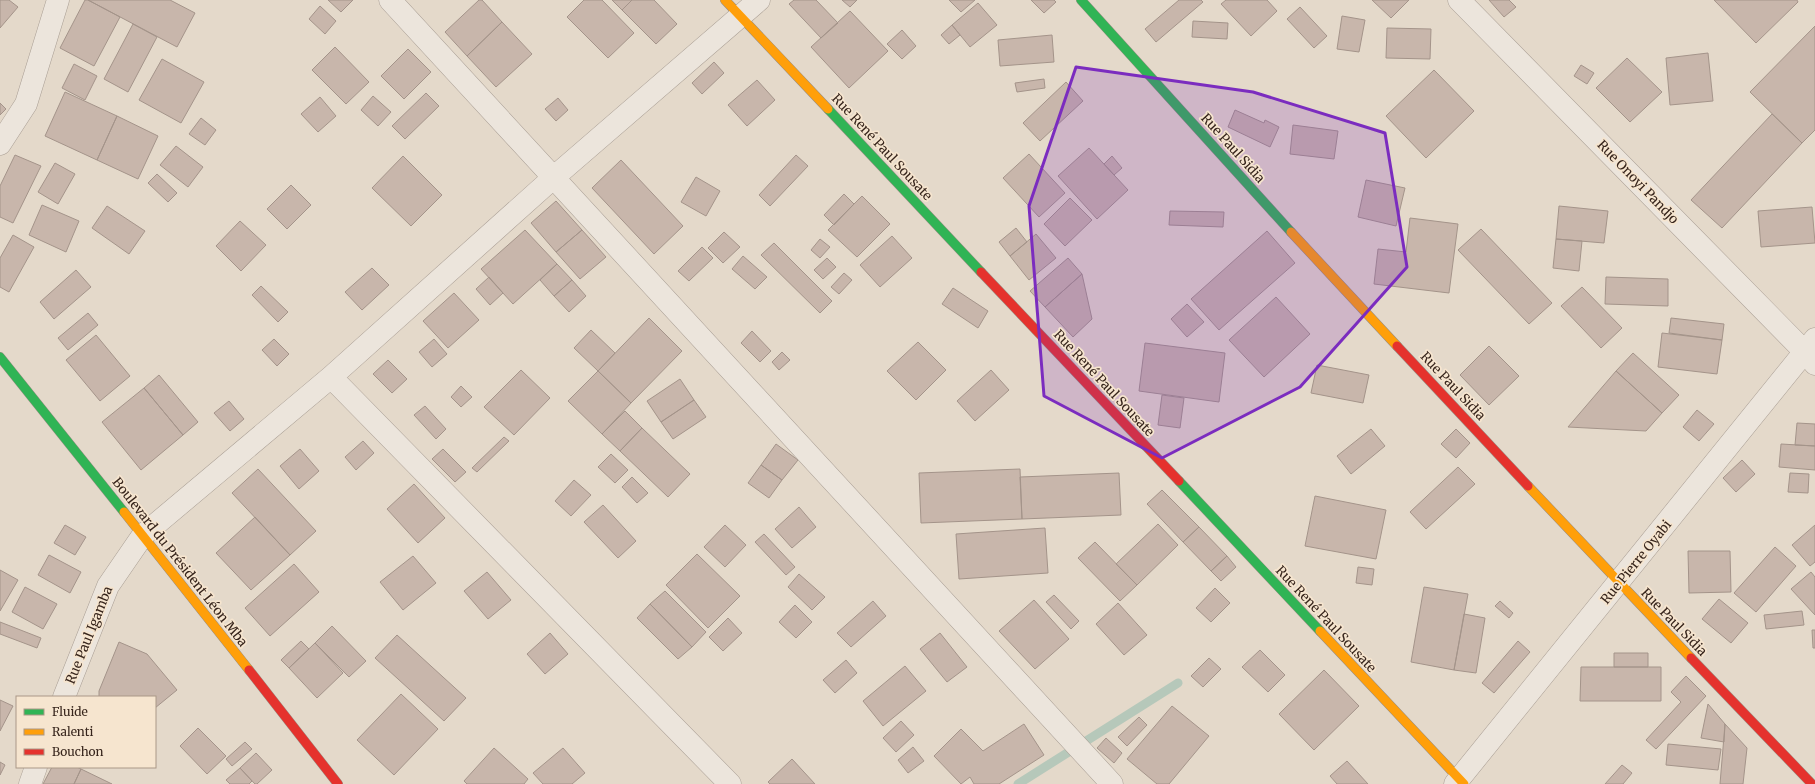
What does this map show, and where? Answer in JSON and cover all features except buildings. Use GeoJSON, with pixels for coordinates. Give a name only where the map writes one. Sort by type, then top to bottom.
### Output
{"type":"FeatureCollection","features":[{"type":"Feature","properties":{"kind":"street"},"geometry":{"type":"LineString","coordinates":[[0,144],[26,104],[58,0]]}},
{"type":"Feature","properties":{"kind":"street"},"geometry":{"type":"LineString","coordinates":[[390,0],[1112,784]]}},
{"type":"Feature","properties":{"kind":"street","name":"Rue René Paul Sousate"},"geometry":{"type":"LineString","coordinates":[[725,0],[1460,782]]}},
{"type":"Feature","properties":{"kind":"street","name":"Rue Paul Igamba"},"geometry":{"type":"LineString","coordinates":[[64,696],[108,586],[143,535],[331,377],[553,178],[759,0]]}},
{"type":"Feature","properties":{"kind":"street","name":"Rue Paul Sidia"},"geometry":{"type":"LineString","coordinates":[[1081,0],[1281,221],[1619,584],[1812,784]]}},
{"type":"Feature","properties":{"kind":"street","name":"Rue Onoyi Pandjo"},"geometry":{"type":"LineString","coordinates":[[1459,0],[1812,352]]}},
{"type":"Feature","properties":{"kind":"street","name":"Rue Pierre Oyabi"},"geometry":{"type":"LineString","coordinates":[[1460,782],[1619,584],[1812,352]]}},
{"type":"Feature","properties":{"kind":"street","name":"Boulevard du Président Léon Mba"},"geometry":{"type":"LineString","coordinates":[[0,356],[143,535],[338,784]]}},
{"type":"Feature","properties":{"kind":"street"},"geometry":{"type":"LineString","coordinates":[[331,377],[730,784]]}},
{"type":"Feature","properties":{"kind":"street"},"geometry":{"type":"LineString","coordinates":[[30,784],[36,768]]}},
{"type":"Feature","properties":{"kind":"highlighted area"},"geometry":{"type":"Polygon","coordinates":[[[1076,67],[1253,92],[1385,133],[1407,267],[1300,387],[1162,458],[1044,396],[1029,206],[1076,67]]]}},
{"type":"Feature","properties":{"kind":"waterway"},"geometry":{"type":"LineString","coordinates":[[1018,784],[1178,683]]}},
{"type":"Feature","properties":{"kind":"traffic: fast"},"geometry":{"type":"LineString","coordinates":[[1081,0],[1291,232]]}},
{"type":"Feature","properties":{"kind":"traffic: fast"},"geometry":{"type":"LineString","coordinates":[[828,109],[981,272]]}},
{"type":"Feature","properties":{"kind":"traffic: fast"},"geometry":{"type":"LineString","coordinates":[[0,357],[124,512]]}},
{"type":"Feature","properties":{"kind":"traffic: fast"},"geometry":{"type":"LineString","coordinates":[[1179,481],[1320,631]]}},
{"type":"Feature","properties":{"kind":"traffic: slow"},"geometry":{"type":"LineString","coordinates":[[725,0],[828,109]]}},
{"type":"Feature","properties":{"kind":"traffic: slow"},"geometry":{"type":"LineString","coordinates":[[1291,232],[1397,346]]}},
{"type":"Feature","properties":{"kind":"traffic: slow"},"geometry":{"type":"LineString","coordinates":[[1528,486],[1691,658]]}},
{"type":"Feature","properties":{"kind":"traffic: slow"},"geometry":{"type":"LineString","coordinates":[[124,512],[249,670]]}},
{"type":"Feature","properties":{"kind":"traffic: slow"},"geometry":{"type":"LineString","coordinates":[[1320,631],[1464,784]]}},
{"type":"Feature","properties":{"kind":"traffic: jam"},"geometry":{"type":"LineString","coordinates":[[981,272],[1179,481]]}},
{"type":"Feature","properties":{"kind":"traffic: jam"},"geometry":{"type":"LineString","coordinates":[[1397,346],[1528,486]]}},
{"type":"Feature","properties":{"kind":"traffic: jam"},"geometry":{"type":"LineString","coordinates":[[1691,658],[1812,784]]}},
{"type":"Feature","properties":{"kind":"traffic: jam"},"geometry":{"type":"LineString","coordinates":[[249,670],[338,784]]}}]}
